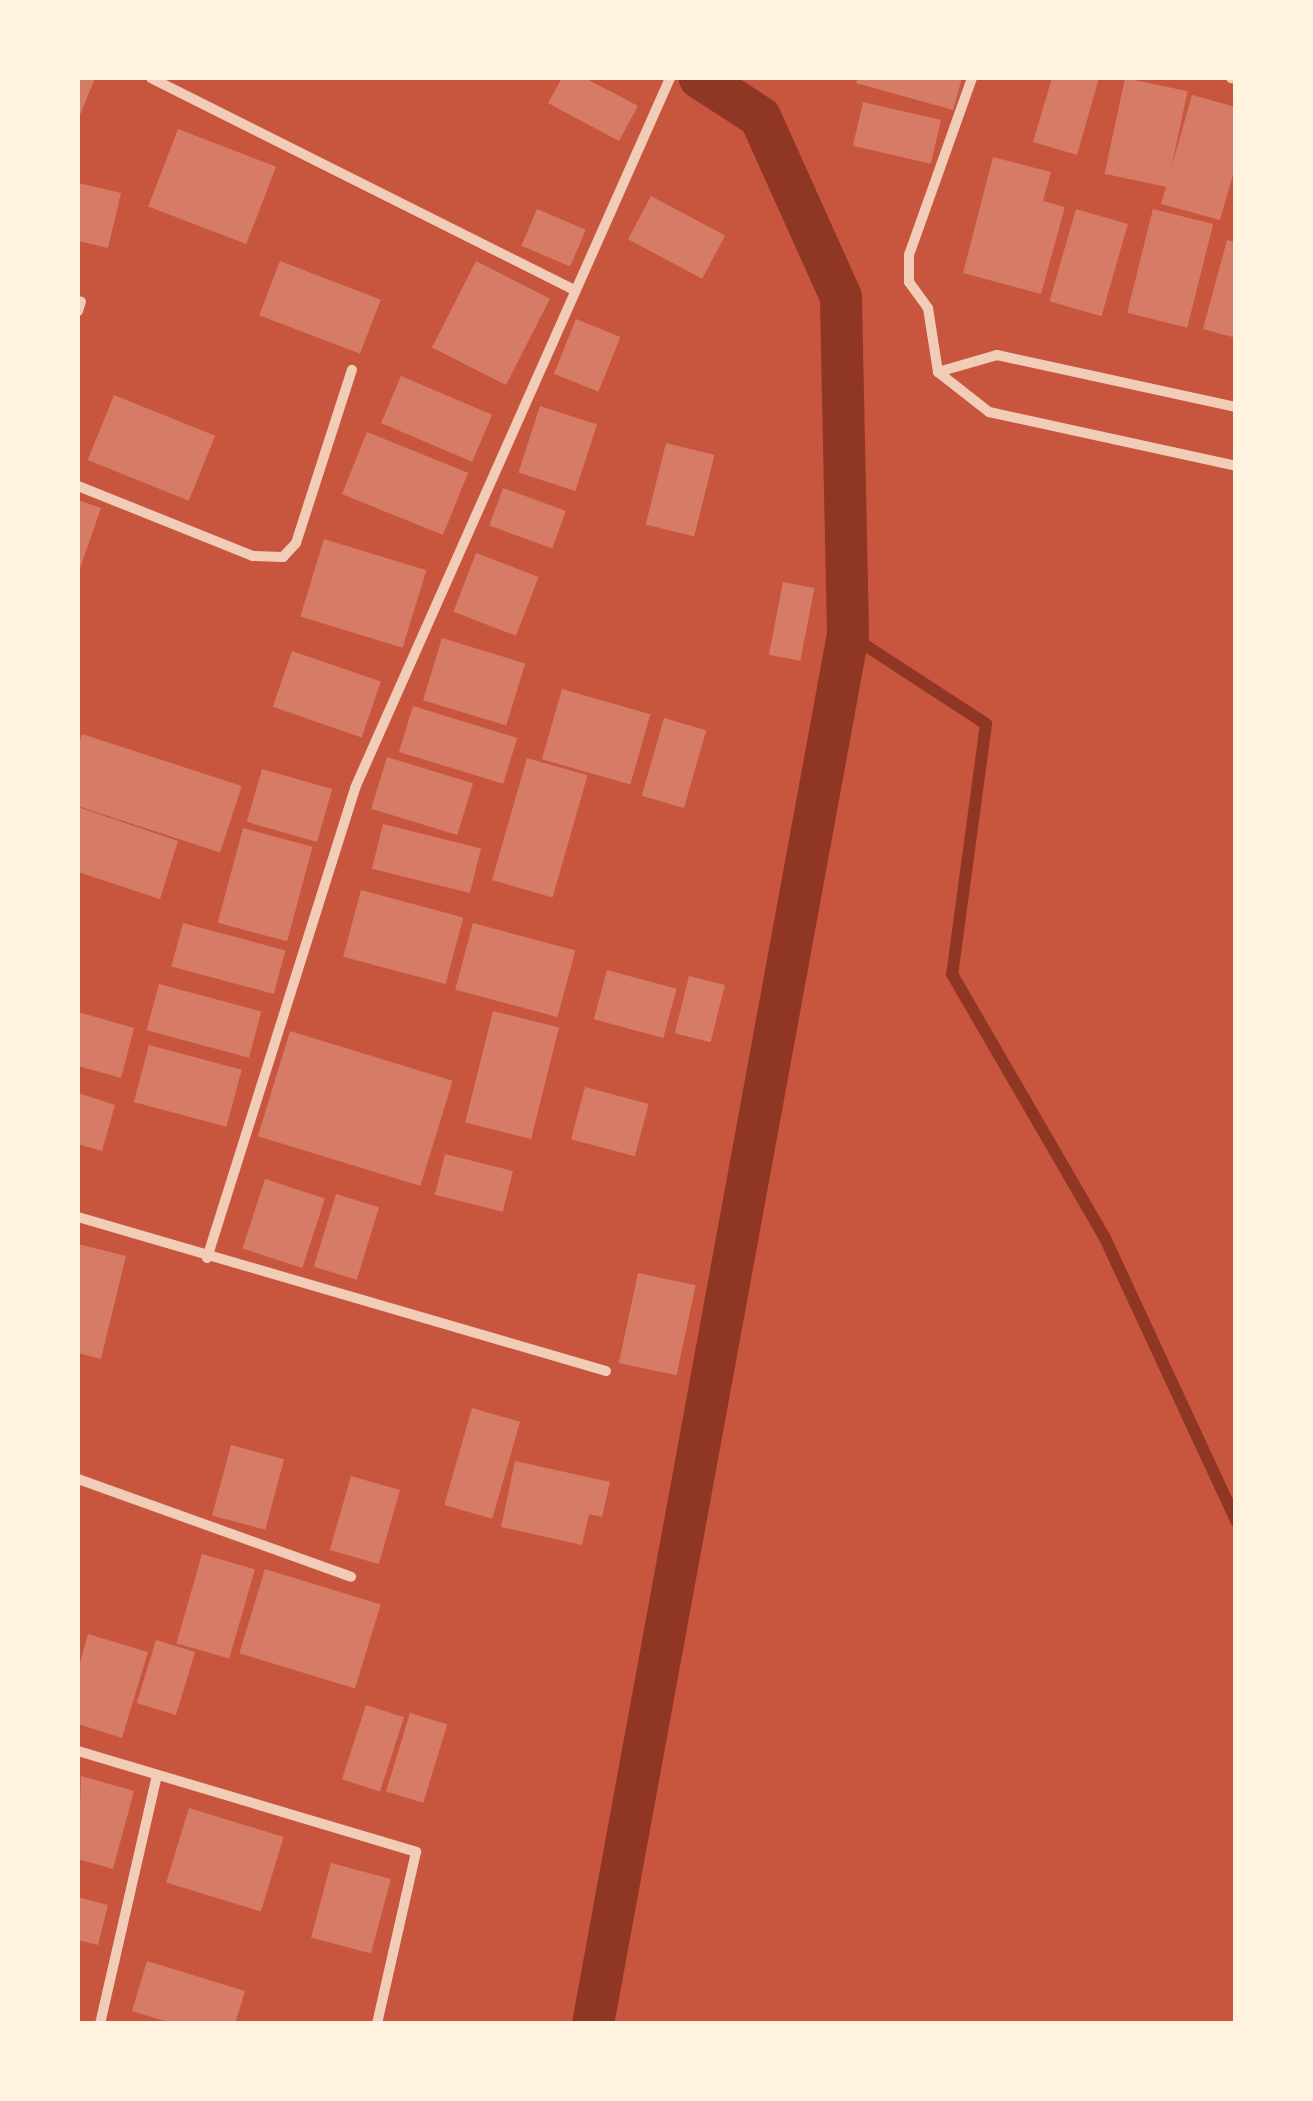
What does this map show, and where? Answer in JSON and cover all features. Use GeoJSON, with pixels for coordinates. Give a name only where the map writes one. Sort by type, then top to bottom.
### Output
{"type":"FeatureCollection","features":[{"type":"Feature","properties":{"kind":"street"},"geometry":{"type":"LineString","coordinates":[[151,78],[575,290]]}},
{"type":"Feature","properties":{"kind":"street"},"geometry":{"type":"LineString","coordinates":[[208,1258],[355,788],[670,78]]}},
{"type":"Feature","properties":{"kind":"street"},"geometry":{"type":"LineString","coordinates":[[972,78],[909,254],[910,282],[928,308],[938,372],[988,412],[1236,466]]}},
{"type":"Feature","properties":{"kind":"street"},"geometry":{"type":"LineString","coordinates":[[938,372],[997,355],[1236,407]]}},
{"type":"Feature","properties":{"kind":"street"},"geometry":{"type":"LineString","coordinates":[[78,486],[253,556],[283,557],[296,543],[352,370]]}},
{"type":"Feature","properties":{"kind":"street"},"geometry":{"type":"LineString","coordinates":[[78,1217],[606,1371]]}},
{"type":"Feature","properties":{"kind":"street"},"geometry":{"type":"LineString","coordinates":[[78,1479],[350,1577]]}},
{"type":"Feature","properties":{"kind":"street"},"geometry":{"type":"LineString","coordinates":[[78,1751],[416,1852],[378,2024]]}},
{"type":"Feature","properties":{"kind":"street"},"geometry":{"type":"LineString","coordinates":[[100,2024],[157,1774]]}},
{"type":"Feature","properties":{"kind":"building"},"geometry":{"type":"Polygon","coordinates":[[[78,78],[95,78],[78,120],[78,78]]]}},
{"type":"Feature","properties":{"kind":"building"},"geometry":{"type":"Polygon","coordinates":[[[562,78],[585,78],[638,106],[619,141],[548,103],[562,78]]]}},
{"type":"Feature","properties":{"kind":"building"},"geometry":{"type":"Polygon","coordinates":[[[858,78],[962,78],[953,110],[856,83],[858,78]]]}},
{"type":"Feature","properties":{"kind":"building"},"geometry":{"type":"Polygon","coordinates":[[[1052,78],[1099,78],[1077,155],[1033,142],[1052,78]]]}},
{"type":"Feature","properties":{"kind":"building"},"geometry":{"type":"Polygon","coordinates":[[[1125,78],[1188,91],[1167,187],[1105,174],[1125,78]]]}},
{"type":"Feature","properties":{"kind":"building"},"geometry":{"type":"Polygon","coordinates":[[[1192,95],[1236,107],[1236,164],[1220,220],[1161,204],[1192,95]]]}},
{"type":"Feature","properties":{"kind":"building"},"geometry":{"type":"Polygon","coordinates":[[[863,102],[941,120],[931,164],[853,146],[863,102]]]}},
{"type":"Feature","properties":{"kind":"building"},"geometry":{"type":"Polygon","coordinates":[[[178,129],[276,167],[246,244],[148,206],[178,129]]]}},
{"type":"Feature","properties":{"kind":"building"},"geometry":{"type":"Polygon","coordinates":[[[993,157],[1051,172],[1043,201],[1065,207],[1041,294],[963,273],[993,157]]]}},
{"type":"Feature","properties":{"kind":"building"},"geometry":{"type":"Polygon","coordinates":[[[78,183],[121,193],[108,248],[78,241],[78,183]]]}},
{"type":"Feature","properties":{"kind":"building"},"geometry":{"type":"Polygon","coordinates":[[[651,196],[725,235],[702,279],[628,239],[651,196]]]}},
{"type":"Feature","properties":{"kind":"building"},"geometry":{"type":"Polygon","coordinates":[[[537,209],[586,230],[570,267],[521,246],[537,209]]]}},
{"type":"Feature","properties":{"kind":"building"},"geometry":{"type":"Polygon","coordinates":[[[1076,209],[1128,224],[1101,316],[1050,301],[1076,209]]]}},
{"type":"Feature","properties":{"kind":"building"},"geometry":{"type":"Polygon","coordinates":[[[1153,209],[1213,224],[1187,328],[1127,313],[1153,209]]]}},
{"type":"Feature","properties":{"kind":"building"},"geometry":{"type":"Polygon","coordinates":[[[1227,240],[1236,242],[1236,338],[1203,329],[1227,240]]]}},
{"type":"Feature","properties":{"kind":"building"},"geometry":{"type":"Polygon","coordinates":[[[280,261],[381,300],[360,354],[259,315],[280,261]]]}},
{"type":"Feature","properties":{"kind":"building"},"geometry":{"type":"Polygon","coordinates":[[[476,261],[550,299],[506,385],[432,347],[476,261]]]}},
{"type":"Feature","properties":{"kind":"building"},"geometry":{"type":"Polygon","coordinates":[[[576,319],[621,337],[598,392],[554,374],[576,319]]]}},
{"type":"Feature","properties":{"kind":"building"},"geometry":{"type":"Polygon","coordinates":[[[401,376],[492,415],[472,462],[381,423],[401,376]]]}},
{"type":"Feature","properties":{"kind":"building"},"geometry":{"type":"Polygon","coordinates":[[[114,395],[215,436],[189,501],[88,460],[114,395]]]}},
{"type":"Feature","properties":{"kind":"building"},"geometry":{"type":"Polygon","coordinates":[[[540,406],[597,425],[575,491],[518,473],[540,406]]]}},
{"type":"Feature","properties":{"kind":"building"},"geometry":{"type":"Polygon","coordinates":[[[367,432],[468,473],[443,535],[342,494],[367,432]]]}},
{"type":"Feature","properties":{"kind":"building"},"geometry":{"type":"Polygon","coordinates":[[[666,443],[715,455],[694,537],[646,525],[666,443]]]}},
{"type":"Feature","properties":{"kind":"building"},"geometry":{"type":"Polygon","coordinates":[[[503,488],[566,511],[552,549],[489,526],[503,488]]]}},
{"type":"Feature","properties":{"kind":"building"},"geometry":{"type":"Polygon","coordinates":[[[78,500],[101,508],[78,574],[78,500]]]}},
{"type":"Feature","properties":{"kind":"building"},"geometry":{"type":"Polygon","coordinates":[[[324,539],[426,570],[403,648],[300,616],[324,539]]]}},
{"type":"Feature","properties":{"kind":"building"},"geometry":{"type":"Polygon","coordinates":[[[476,553],[539,577],[516,636],[453,612],[476,553]]]}},
{"type":"Feature","properties":{"kind":"building"},"geometry":{"type":"Polygon","coordinates":[[[783,582],[814,588],[800,661],[769,655],[783,582]]]}},
{"type":"Feature","properties":{"kind":"building"},"geometry":{"type":"Polygon","coordinates":[[[442,638],[525,663],[506,726],[423,700],[442,638]]]}},
{"type":"Feature","properties":{"kind":"building"},"geometry":{"type":"Polygon","coordinates":[[[292,651],[381,682],[362,737],[273,707],[292,651]]]}},
{"type":"Feature","properties":{"kind":"building"},"geometry":{"type":"Polygon","coordinates":[[[562,689],[650,714],[630,785],[542,759],[562,689]]]}},
{"type":"Feature","properties":{"kind":"building"},"geometry":{"type":"Polygon","coordinates":[[[413,706],[517,738],[503,784],[399,752],[413,706]]]}},
{"type":"Feature","properties":{"kind":"building"},"geometry":{"type":"Polygon","coordinates":[[[664,718],[706,730],[684,808],[642,796],[664,718]]]}},
{"type":"Feature","properties":{"kind":"building"},"geometry":{"type":"Polygon","coordinates":[[[82,734],[242,786],[220,852],[78,806],[78,746],[82,734]]]}},
{"type":"Feature","properties":{"kind":"building"},"geometry":{"type":"Polygon","coordinates":[[[387,757],[473,783],[457,835],[371,809],[387,757]]]}},
{"type":"Feature","properties":{"kind":"building"},"geometry":{"type":"Polygon","coordinates":[[[527,758],[588,775],[553,897],[492,880],[527,758]]]}},
{"type":"Feature","properties":{"kind":"building"},"geometry":{"type":"Polygon","coordinates":[[[262,769],[332,789],[317,842],[247,822],[262,769]]]}},
{"type":"Feature","properties":{"kind":"building"},"geometry":{"type":"Polygon","coordinates":[[[78,807],[178,841],[160,899],[78,872],[78,807]]]}},
{"type":"Feature","properties":{"kind":"building"},"geometry":{"type":"Polygon","coordinates":[[[383,824],[481,848],[470,893],[372,869],[383,824]]]}},
{"type":"Feature","properties":{"kind":"building"},"geometry":{"type":"Polygon","coordinates":[[[243,828],[313,847],[287,941],[218,923],[243,828]]]}},
{"type":"Feature","properties":{"kind":"building"},"geometry":{"type":"Polygon","coordinates":[[[361,890],[463,917],[446,984],[343,957],[361,890]]]}},
{"type":"Feature","properties":{"kind":"building"},"geometry":{"type":"Polygon","coordinates":[[[183,923],[285,950],[274,994],[171,966],[183,923]]]}},
{"type":"Feature","properties":{"kind":"building"},"geometry":{"type":"Polygon","coordinates":[[[473,923],[575,950],[558,1017],[455,990],[473,923]]]}},
{"type":"Feature","properties":{"kind":"building"},"geometry":{"type":"Polygon","coordinates":[[[607,970],[677,989],[663,1038],[594,1019],[607,970]]]}},
{"type":"Feature","properties":{"kind":"building"},"geometry":{"type":"Polygon","coordinates":[[[689,976],[725,985],[711,1042],[675,1033],[689,976]]]}},
{"type":"Feature","properties":{"kind":"building"},"geometry":{"type":"Polygon","coordinates":[[[159,984],[261,1011],[249,1058],[147,1030],[159,984]]]}},
{"type":"Feature","properties":{"kind":"building"},"geometry":{"type":"Polygon","coordinates":[[[493,1011],[559,1027],[531,1139],[465,1123],[493,1011]]]}},
{"type":"Feature","properties":{"kind":"building"},"geometry":{"type":"Polygon","coordinates":[[[78,1012],[134,1028],[121,1078],[78,1066],[78,1012]]]}},
{"type":"Feature","properties":{"kind":"building"},"geometry":{"type":"Polygon","coordinates":[[[290,1031],[453,1081],[420,1186],[258,1136],[290,1031]]]}},
{"type":"Feature","properties":{"kind":"building"},"geometry":{"type":"Polygon","coordinates":[[[149,1045],[242,1070],[226,1127],[134,1102],[149,1045]]]}},
{"type":"Feature","properties":{"kind":"building"},"geometry":{"type":"Polygon","coordinates":[[[585,1087],[649,1104],[635,1156],[571,1139],[585,1087]]]}},
{"type":"Feature","properties":{"kind":"building"},"geometry":{"type":"Polygon","coordinates":[[[78,1093],[115,1105],[102,1151],[78,1144],[78,1093]]]}},
{"type":"Feature","properties":{"kind":"building"},"geometry":{"type":"Polygon","coordinates":[[[445,1154],[513,1171],[503,1212],[435,1195],[445,1154]]]}},
{"type":"Feature","properties":{"kind":"building"},"geometry":{"type":"Polygon","coordinates":[[[265,1179],[325,1198],[302,1268],[242,1248],[265,1179]]]}},
{"type":"Feature","properties":{"kind":"building"},"geometry":{"type":"Polygon","coordinates":[[[336,1194],[379,1207],[357,1280],[314,1267],[336,1194]]]}},
{"type":"Feature","properties":{"kind":"building"},"geometry":{"type":"Polygon","coordinates":[[[78,1244],[126,1256],[101,1359],[78,1353],[78,1244]]]}},
{"type":"Feature","properties":{"kind":"building"},"geometry":{"type":"Polygon","coordinates":[[[638,1273],[696,1285],[677,1375],[619,1363],[638,1273]]]}},
{"type":"Feature","properties":{"kind":"building"},"geometry":{"type":"Polygon","coordinates":[[[472,1408],[520,1422],[492,1519],[444,1505],[472,1408]]]}},
{"type":"Feature","properties":{"kind":"building"},"geometry":{"type":"Polygon","coordinates":[[[231,1445],[284,1459],[265,1530],[212,1516],[231,1445]]]}},
{"type":"Feature","properties":{"kind":"building"},"geometry":{"type":"Polygon","coordinates":[[[515,1461],[610,1482],[602,1517],[589,1514],[582,1545],[501,1527],[515,1461]]]}},
{"type":"Feature","properties":{"kind":"building"},"geometry":{"type":"Polygon","coordinates":[[[351,1476],[400,1490],[379,1564],[330,1550],[351,1476]]]}},
{"type":"Feature","properties":{"kind":"building"},"geometry":{"type":"Polygon","coordinates":[[[202,1554],[255,1569],[229,1659],[176,1643],[202,1554]]]}},
{"type":"Feature","properties":{"kind":"building"},"geometry":{"type":"Polygon","coordinates":[[[265,1569],[381,1604],[355,1689],[239,1653],[265,1569]]]}},
{"type":"Feature","properties":{"kind":"building"},"geometry":{"type":"Polygon","coordinates":[[[88,1634],[148,1652],[122,1738],[78,1724],[78,1670],[88,1634]]]}},
{"type":"Feature","properties":{"kind":"building"},"geometry":{"type":"Polygon","coordinates":[[[156,1640],[195,1652],[176,1715],[137,1703],[156,1640]]]}},
{"type":"Feature","properties":{"kind":"building"},"geometry":{"type":"Polygon","coordinates":[[[366,1705],[404,1717],[380,1792],[342,1779],[366,1705]]]}},
{"type":"Feature","properties":{"kind":"building"},"geometry":{"type":"Polygon","coordinates":[[[410,1713],[447,1724],[423,1803],[386,1791],[410,1713]]]}},
{"type":"Feature","properties":{"kind":"building"},"geometry":{"type":"Polygon","coordinates":[[[81,1776],[134,1791],[113,1869],[78,1859],[81,1776]]]}},
{"type":"Feature","properties":{"kind":"building"},"geometry":{"type":"Polygon","coordinates":[[[189,1808],[284,1837],[261,1912],[166,1883],[189,1808]]]}},
{"type":"Feature","properties":{"kind":"building"},"geometry":{"type":"Polygon","coordinates":[[[331,1863],[391,1879],[371,1953],[311,1937],[331,1863]]]}},
{"type":"Feature","properties":{"kind":"building"},"geometry":{"type":"Polygon","coordinates":[[[78,1897],[108,1905],[98,1945],[78,1940],[78,1897]]]}},
{"type":"Feature","properties":{"kind":"building"},"geometry":{"type":"Polygon","coordinates":[[[147,1961],[245,1991],[235,2024],[174,2024],[132,2011],[147,1961]]]}},
{"type":"Feature","properties":{"kind":"waterway"},"geometry":{"type":"LineString","coordinates":[[593,2024],[848,634],[841,297],[760,117],[700,78]]}},
{"type":"Feature","properties":{"kind":"waterway"},"geometry":{"type":"LineString","coordinates":[[848,634],[986,724],[952,974],[1104,1236],[1236,1521]]}}]}
